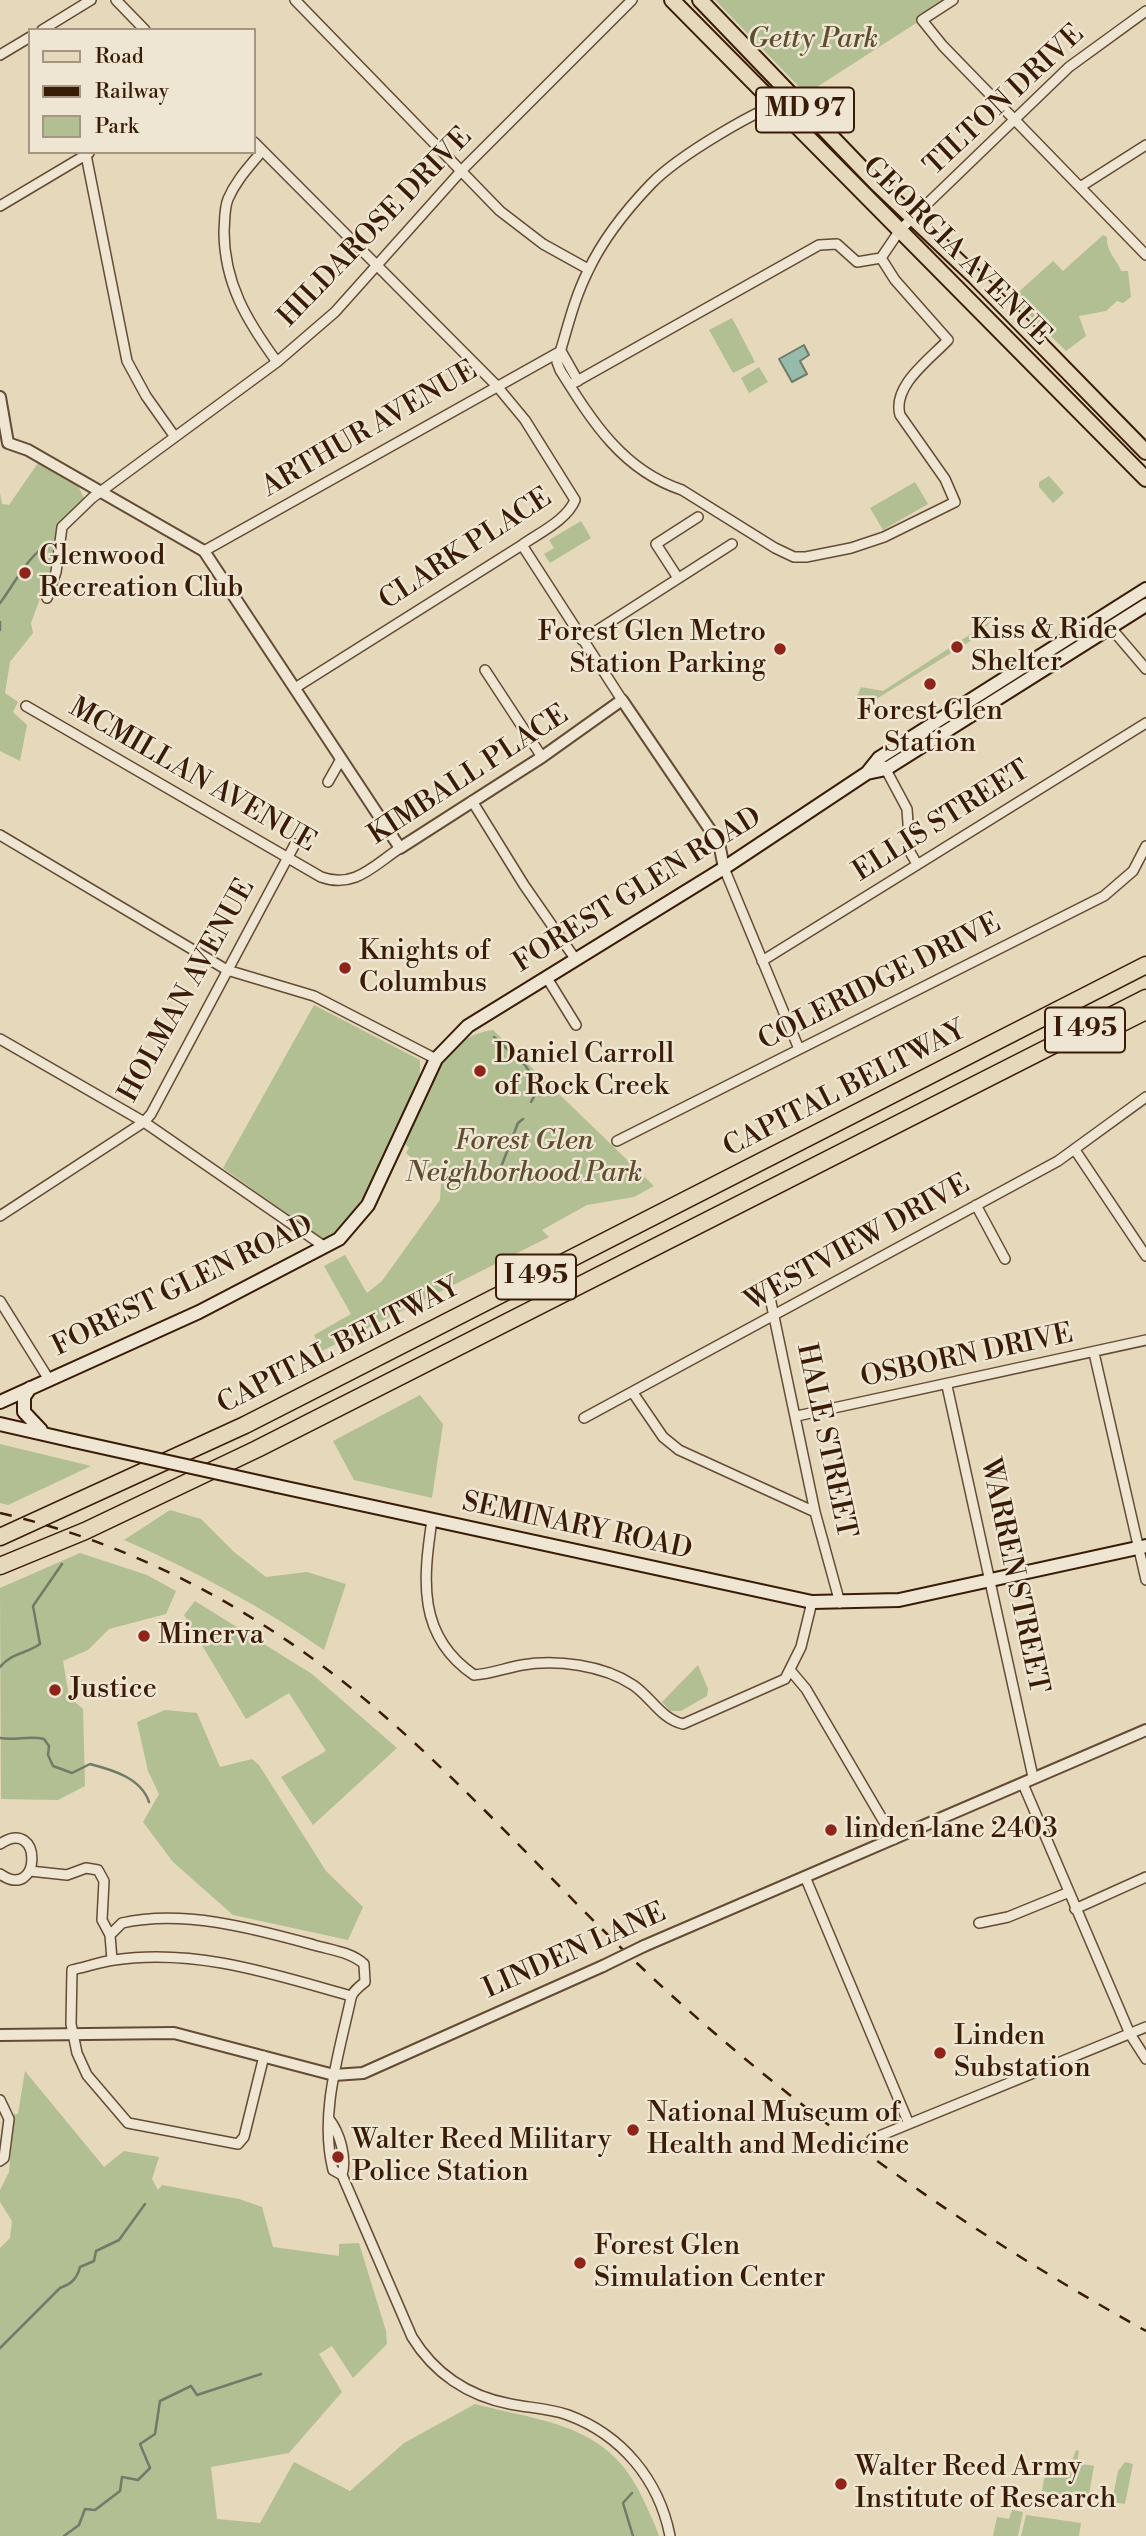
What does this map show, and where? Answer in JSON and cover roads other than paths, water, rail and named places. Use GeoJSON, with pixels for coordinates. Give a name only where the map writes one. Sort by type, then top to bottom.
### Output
{"type":"FeatureCollection","features":[{"type":"Feature","properties":{"kind":"highway"},"geometry":{"type":"LineString","coordinates":[[1067,1007],[1146,956]]}},
{"type":"Feature","properties":{"kind":"highway","name":"CAPITAL BELTWAY"},"geometry":{"type":"LineString","coordinates":[[0,1537],[245,1425],[1146,965]]}},
{"type":"Feature","properties":{"kind":"highway","name":"CAPITAL BELTWAY"},"geometry":{"type":"LineString","coordinates":[[0,1566],[85,1531],[268,1443],[1146,998]]}},
{"type":"Feature","properties":{"kind":"highway"},"geometry":{"type":"LineString","coordinates":[[1024,1061],[1042,1063],[1146,1011]]}},
{"type":"Feature","properties":{"kind":"main road","name":"GEORGIA AVENUE"},"geometry":{"type":"LineString","coordinates":[[672,0],[1146,479]]}},
{"type":"Feature","properties":{"kind":"main road","name":"GEORGIA AVENUE"},"geometry":{"type":"LineString","coordinates":[[700,0],[793,98],[1146,452]]}},
{"type":"Feature","properties":{"kind":"main road","name":"FOREST GLEN ROAD"},"geometry":{"type":"LineString","coordinates":[[883,764],[1146,589]]}},
{"type":"Feature","properties":{"kind":"main road","name":"FOREST GLEN ROAD"},"geometry":{"type":"LineString","coordinates":[[0,1402],[198,1312],[325,1247],[349,1230],[368,1205],[436,1059],[468,1026],[724,868],[867,773],[1146,606]]}},
{"type":"Feature","properties":{"kind":"main road"},"geometry":{"type":"LineString","coordinates":[[31,1387],[24,1397],[24,1412],[28,1420],[47,1434]]}},
{"type":"Feature","properties":{"kind":"main road","name":"SEMINARY ROAD"},"geometry":{"type":"LineString","coordinates":[[0,1424],[812,1602],[899,1600],[1142,1547]]}},
{"type":"Feature","properties":{"kind":"street"},"geometry":{"type":"LineString","coordinates":[[44,28],[91,0]]}},
{"type":"Feature","properties":{"kind":"street"},"geometry":{"type":"LineString","coordinates":[[116,0],[143,28]]}},
{"type":"Feature","properties":{"kind":"street"},"geometry":{"type":"LineString","coordinates":[[295,0],[525,232],[588,270]]}},
{"type":"Feature","properties":{"kind":"street","name":"HILDAROSE DRIVE"},"geometry":{"type":"LineString","coordinates":[[47,598],[56,572],[62,527],[103,492],[277,362],[335,312],[462,170],[632,0]]}},
{"type":"Feature","properties":{"kind":"street"},"geometry":{"type":"LineString","coordinates":[[953,0],[922,20],[1146,255]]}},
{"type":"Feature","properties":{"kind":"street","name":"TILTON DRIVE"},"geometry":{"type":"LineString","coordinates":[[881,258],[900,230],[1069,67],[1146,10]]}},
{"type":"Feature","properties":{"kind":"street"},"geometry":{"type":"LineString","coordinates":[[0,54],[28,38]]}},
{"type":"Feature","properties":{"kind":"street"},"geometry":{"type":"LineString","coordinates":[[574,383],[819,245],[837,244],[857,262],[881,258],[895,280],[948,340],[900,392],[897,404],[900,415],[945,479],[955,502],[884,537],[851,548],[794,557],[682,490],[662,483],[621,455],[597,428],[574,383],[561,351],[572,306],[588,270],[618,222],[653,182],[710,141],[773,104],[793,98]]}},
{"type":"Feature","properties":{"kind":"street","name":"CLARK PLACE"},"geometry":{"type":"LineString","coordinates":[[256,144],[496,385],[525,420],[575,494],[572,508],[522,545],[295,688]]}},
{"type":"Feature","properties":{"kind":"street"},"geometry":{"type":"LineString","coordinates":[[1080,187],[1146,145]]}},
{"type":"Feature","properties":{"kind":"street"},"geometry":{"type":"LineString","coordinates":[[262,151],[239,179],[227,200],[224,250],[230,281],[241,309],[277,362]]}},
{"type":"Feature","properties":{"kind":"street"},"geometry":{"type":"LineString","coordinates":[[0,206],[88,154],[128,361],[146,396],[175,437]]}},
{"type":"Feature","properties":{"kind":"street","name":"ARTHUR AVENUE"},"geometry":{"type":"LineString","coordinates":[[204,551],[496,385],[561,351]]}},
{"type":"Feature","properties":{"kind":"street"},"geometry":{"type":"LineString","coordinates":[[0,397],[4,444],[28,450],[204,551],[400,848]]}},
{"type":"Feature","properties":{"kind":"street"},"geometry":{"type":"LineString","coordinates":[[678,578],[656,544],[698,517]]}},
{"type":"Feature","properties":{"kind":"street"},"geometry":{"type":"LineString","coordinates":[[582,640],[732,544]]}},
{"type":"Feature","properties":{"kind":"street"},"geometry":{"type":"LineString","coordinates":[[522,545],[582,640],[719,843],[724,868],[799,1049]]}},
{"type":"Feature","properties":{"kind":"street"},"geometry":{"type":"LineString","coordinates":[[1111,628],[1146,669]]}},
{"type":"Feature","properties":{"kind":"street"},"geometry":{"type":"LineString","coordinates":[[485,670],[542,757]]}},
{"type":"Feature","properties":{"kind":"street","name":"KIMBALL PLACE"},"geometry":{"type":"LineString","coordinates":[[336,882],[352,880],[542,757],[622,700]]}},
{"type":"Feature","properties":{"kind":"street","name":"MCMILLAN AVENUE"},"geometry":{"type":"LineString","coordinates":[[26,706],[287,858],[336,882]]}},
{"type":"Feature","properties":{"kind":"street","name":"ELLIS STREET"},"geometry":{"type":"LineString","coordinates":[[762,961],[1146,723]]}},
{"type":"Feature","properties":{"kind":"street"},"geometry":{"type":"LineString","coordinates":[[328,782],[341,759]]}},
{"type":"Feature","properties":{"kind":"street"},"geometry":{"type":"LineString","coordinates":[[883,764],[907,809],[910,852],[917,864]]}},
{"type":"Feature","properties":{"kind":"street"},"geometry":{"type":"LineString","coordinates":[[472,802],[524,885],[576,960]]}},
{"type":"Feature","properties":{"kind":"street"},"geometry":{"type":"LineString","coordinates":[[0,835],[227,970],[314,996],[436,1059]]}},
{"type":"Feature","properties":{"kind":"street","name":"HOLMAN AVENUE"},"geometry":{"type":"LineString","coordinates":[[0,1216],[144,1122],[151,1114],[295,844]]}},
{"type":"Feature","properties":{"kind":"street","name":"COLERIDGE DRIVE"},"geometry":{"type":"LineString","coordinates":[[617,1141],[1104,896],[1133,871],[1146,846]]}},
{"type":"Feature","properties":{"kind":"street"},"geometry":{"type":"LineString","coordinates":[[547,978],[576,1024]]}},
{"type":"Feature","properties":{"kind":"street"},"geometry":{"type":"LineString","coordinates":[[0,1039],[144,1122],[325,1247]]}},
{"type":"Feature","properties":{"kind":"street","name":"WESTVIEW DRIVE"},"geometry":{"type":"LineString","coordinates":[[584,1418],[1075,1150],[1146,1097]]}},
{"type":"Feature","properties":{"kind":"street"},"geometry":{"type":"LineString","coordinates":[[1075,1150],[1146,1256]]}},
{"type":"Feature","properties":{"kind":"street"},"geometry":{"type":"LineString","coordinates":[[976,1205],[1005,1259]]}},
{"type":"Feature","properties":{"kind":"street"},"geometry":{"type":"LineString","coordinates":[[1137,1242],[1146,1236]]}},
{"type":"Feature","properties":{"kind":"street","name":"HALE STREET"},"geometry":{"type":"LineString","coordinates":[[768,1288],[816,1512],[840,1603]]}},
{"type":"Feature","properties":{"kind":"street"},"geometry":{"type":"LineString","coordinates":[[0,1301],[48,1378]]}},
{"type":"Feature","properties":{"kind":"street","name":"OSBORN DRIVE"},"geometry":{"type":"LineString","coordinates":[[797,1416],[947,1386],[1146,1340]]}},
{"type":"Feature","properties":{"kind":"street"},"geometry":{"type":"LineString","coordinates":[[1094,1353],[1142,1547],[1146,1580]]}},
{"type":"Feature","properties":{"kind":"street","name":"WARREN STREET"},"geometry":{"type":"LineString","coordinates":[[947,1386],[991,1580],[1028,1781],[1068,1893],[1130,2034],[1146,2059]]}},
{"type":"Feature","properties":{"kind":"street"},"geometry":{"type":"LineString","coordinates":[[633,1392],[663,1437],[680,1450],[816,1512]]}},
{"type":"Feature","properties":{"kind":"street"},"geometry":{"type":"LineString","coordinates":[[432,1520],[424,1573],[427,1606],[443,1645],[460,1665],[474,1675],[523,1665],[569,1663],[609,1674],[633,1685],[671,1721],[682,1723],[777,1684],[790,1670],[801,1647],[812,1602]]}},
{"type":"Feature","properties":{"kind":"street"},"geometry":{"type":"LineString","coordinates":[[790,1670],[806,1689],[894,1839]]}},
{"type":"Feature","properties":{"kind":"street","name":"LINDEN LANE"},"geometry":{"type":"LineString","coordinates":[[0,2035],[174,2033],[334,2075],[363,2073],[644,1946],[806,1879],[1146,1730]]}},
{"type":"Feature","properties":{"kind":"street"},"geometry":{"type":"LineString","coordinates":[[0,1844],[15,1839],[29,1846],[34,1859],[30,1871]]}},
{"type":"Feature","properties":{"kind":"street"},"geometry":{"type":"LineString","coordinates":[[0,1874],[14,1880],[30,1871],[67,1875],[86,1868],[98,1870],[104,1881],[102,1920],[110,1935],[112,1960]]}},
{"type":"Feature","properties":{"kind":"street"},"geometry":{"type":"LineString","coordinates":[[1075,1909],[1146,1877]]}},
{"type":"Feature","properties":{"kind":"street"},"geometry":{"type":"LineString","coordinates":[[806,1879],[909,2124]]}},
{"type":"Feature","properties":{"kind":"street"},"geometry":{"type":"LineString","coordinates":[[979,1923],[1008,1917],[1068,1893]]}},
{"type":"Feature","properties":{"kind":"street"},"geometry":{"type":"LineString","coordinates":[[110,1935],[116,1926],[129,1921],[216,1922],[266,1932],[359,1959],[367,1973],[365,1982],[351,1996],[348,2022],[334,2075],[327,2147],[333,2170],[342,2175],[412,2337],[427,2359],[450,2379],[476,2394],[569,2415],[621,2446],[634,2459],[657,2495],[670,2536]]}},
{"type":"Feature","properties":{"kind":"street"},"geometry":{"type":"LineString","coordinates":[[264,2056],[243,2137],[238,2144],[128,2123],[87,2075],[73,2036],[72,1970],[112,1960],[203,1959],[274,1974],[351,1996]]}},
{"type":"Feature","properties":{"kind":"street"},"geometry":{"type":"LineString","coordinates":[[872,2139],[1146,2027]]}},
{"type":"Feature","properties":{"kind":"street"},"geometry":{"type":"LineString","coordinates":[[0,2100],[9,2119],[4,2158],[0,2161]]}},
{"type":"Feature","properties":{"kind":"waterway"},"geometry":{"type":"LineString","coordinates":[[0,603],[29,561],[52,542]]}},
{"type":"Feature","properties":{"kind":"waterway"},"geometry":{"type":"LineString","coordinates":[[0,622],[0,630]]}},
{"type":"Feature","properties":{"kind":"waterway"},"geometry":{"type":"LineString","coordinates":[[494,1037],[525,1065],[531,1074],[535,1095],[531,1102]]}},
{"type":"Feature","properties":{"kind":"waterway"},"geometry":{"type":"LineString","coordinates":[[496,1180],[518,1123],[523,1119]]}},
{"type":"Feature","properties":{"kind":"waterway"},"geometry":{"type":"LineString","coordinates":[[0,1667],[9,1659],[40,1644],[33,1606],[62,1564]]}},
{"type":"Feature","properties":{"kind":"waterway"},"geometry":{"type":"LineString","coordinates":[[0,1738],[44,1739],[49,1746],[48,1755],[53,1766],[72,1773],[90,1764],[117,1772],[140,1787],[149,1802]]}},
{"type":"Feature","properties":{"kind":"waterway"},"geometry":{"type":"LineString","coordinates":[[0,2348],[60,2288],[73,2280],[80,2267],[94,2261],[96,2251],[119,2240],[145,2204]]}},
{"type":"Feature","properties":{"kind":"waterway"},"geometry":{"type":"LineString","coordinates":[[64,2536],[79,2525],[85,2509],[95,2510],[120,2491],[122,2477],[138,2480],[150,2468],[140,2444],[155,2434],[160,2401],[191,2386],[197,2395],[261,2374]]}},
{"type":"Feature","properties":{"kind":"waterway"},"geometry":{"type":"LineString","coordinates":[[632,2493],[623,2503],[633,2536]]}},
{"type":"Feature","properties":{"kind":"railway"},"geometry":{"type":"LineString","coordinates":[[0,1513],[53,1527],[155,1566],[203,1590],[296,1647],[340,1679],[419,1747],[632,1959],[781,2088],[898,2176],[958,2217],[1082,2295],[1146,2331]]}},
{"type":"Feature","properties":{"kind":"place","name":"Glenwood Recreation Club"},"geometry":{"type":"Point","coordinates":[25,573]}},
{"type":"Feature","properties":{"kind":"place","name":"Kiss & Ride Shelter"},"geometry":{"type":"Point","coordinates":[957,647]}},
{"type":"Feature","properties":{"kind":"place","name":"Forest Glen Metro Station Parking"},"geometry":{"type":"Point","coordinates":[780,649]}},
{"type":"Feature","properties":{"kind":"place","name":"Forest Glen Station"},"geometry":{"type":"Point","coordinates":[930,684]}},
{"type":"Feature","properties":{"kind":"place","name":"Knights of Columbus"},"geometry":{"type":"Point","coordinates":[345,968]}},
{"type":"Feature","properties":{"kind":"place","name":"Daniel Carroll of Rock Creek"},"geometry":{"type":"Point","coordinates":[480,1071]}},
{"type":"Feature","properties":{"kind":"place","name":"Minerva"},"geometry":{"type":"Point","coordinates":[144,1636]}},
{"type":"Feature","properties":{"kind":"place","name":"Justice"},"geometry":{"type":"Point","coordinates":[55,1690]}},
{"type":"Feature","properties":{"kind":"place","name":"linden lane 2403"},"geometry":{"type":"Point","coordinates":[831,1830]}},
{"type":"Feature","properties":{"kind":"place","name":"Linden Substation"},"geometry":{"type":"Point","coordinates":[940,2053]}},
{"type":"Feature","properties":{"kind":"place","name":"National Museum of Health and Medicine"},"geometry":{"type":"Point","coordinates":[633,2130]}},
{"type":"Feature","properties":{"kind":"place","name":"Walter Reed Military Police Station"},"geometry":{"type":"Point","coordinates":[338,2157]}},
{"type":"Feature","properties":{"kind":"place","name":"Forest Glen Simulation Center"},"geometry":{"type":"Point","coordinates":[580,2263]}},
{"type":"Feature","properties":{"kind":"place","name":"Walter Reed Army Institute of Research"},"geometry":{"type":"Point","coordinates":[841,2484]}},
{"type":"Feature","properties":{"kind":"park label","name":"Getty Park"},"geometry":{"type":"Point","coordinates":[813,40]}},
{"type":"Feature","properties":{"kind":"park label","name":"Forest Glen Neighborhood Park"},"geometry":{"type":"Point","coordinates":[524,1158]}}]}
